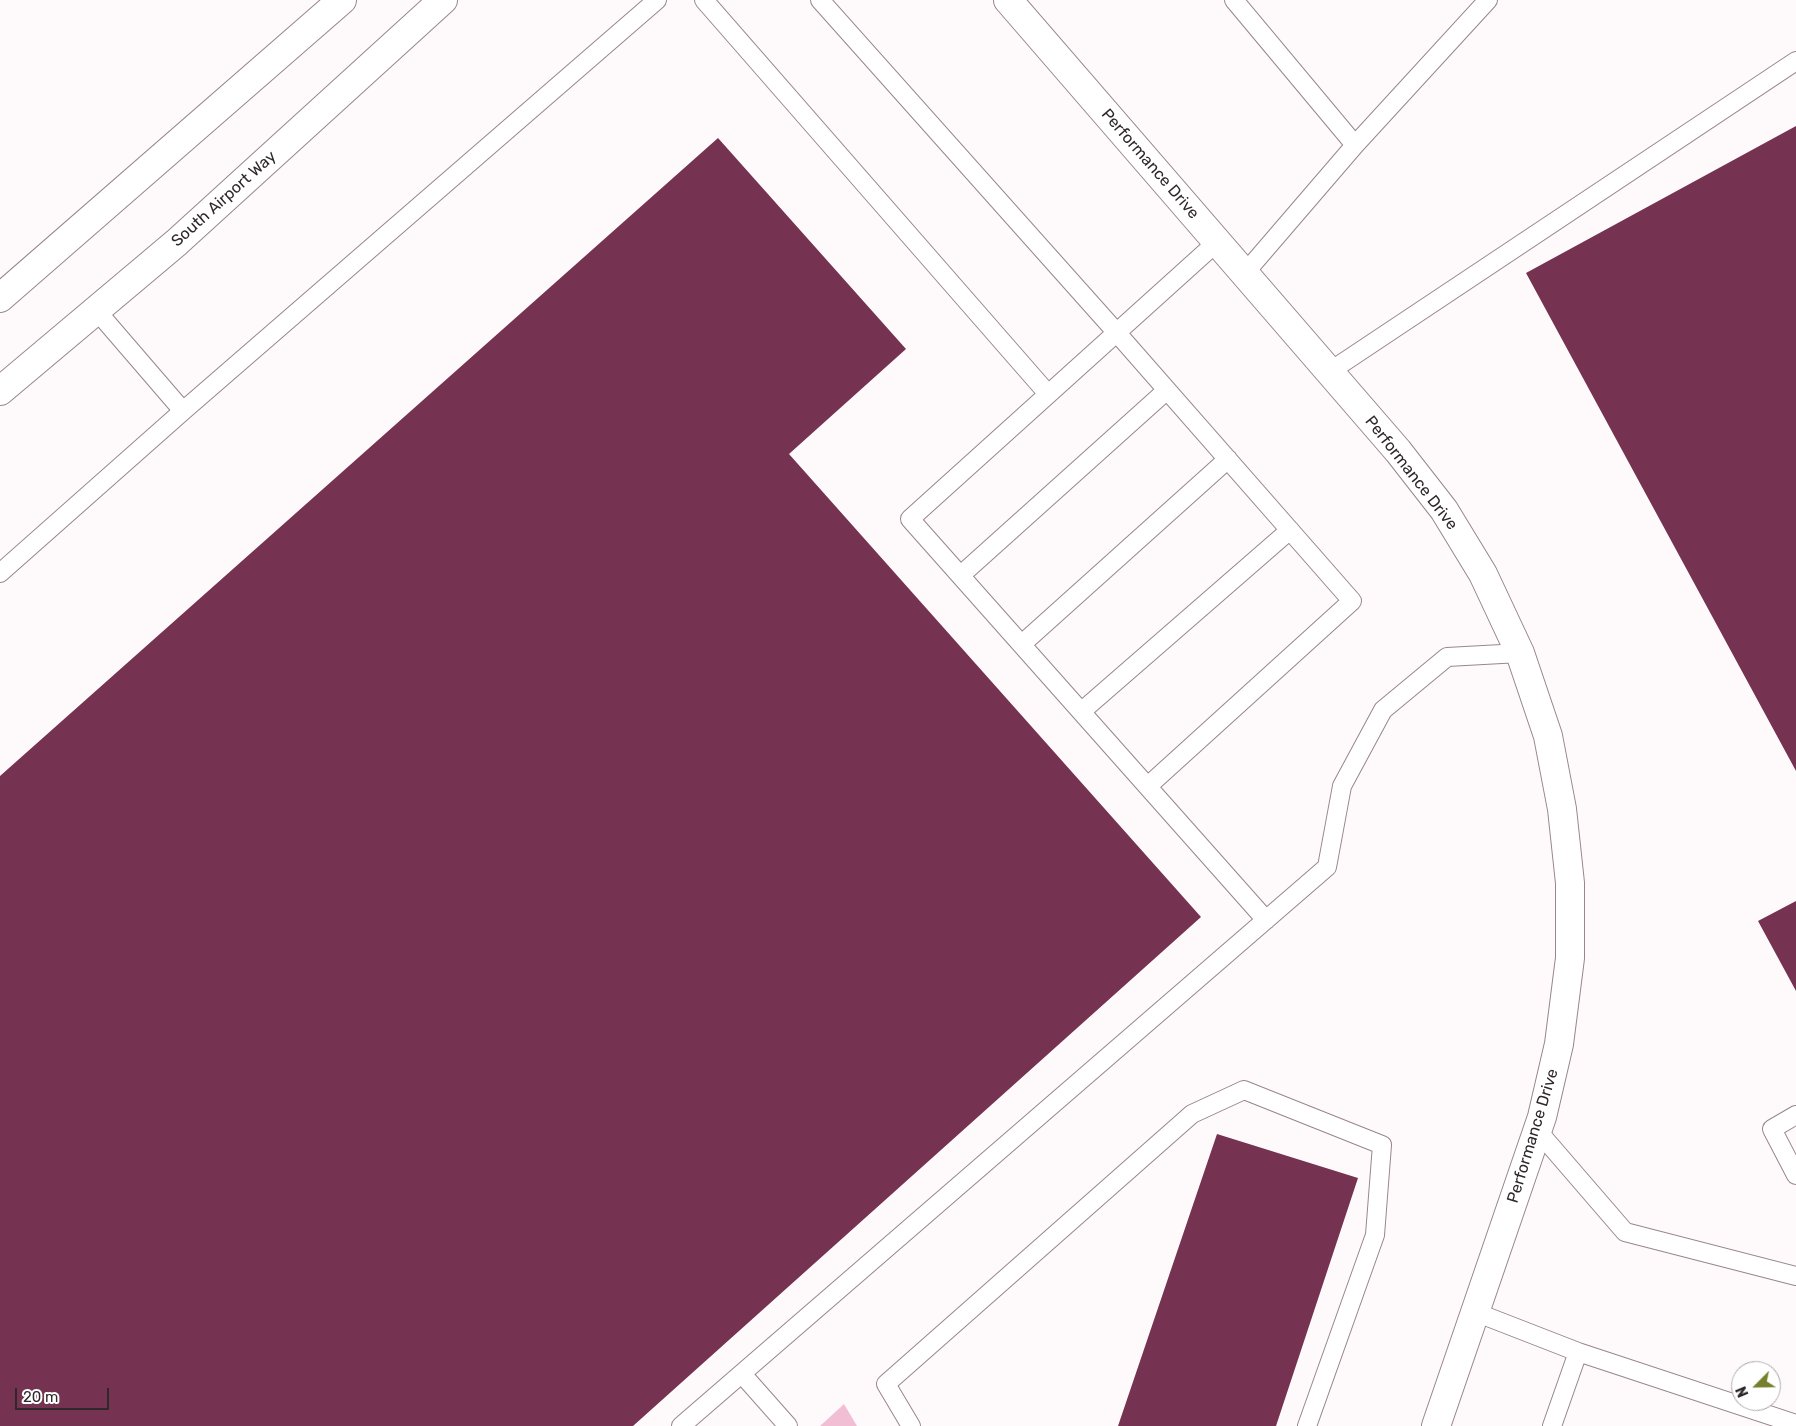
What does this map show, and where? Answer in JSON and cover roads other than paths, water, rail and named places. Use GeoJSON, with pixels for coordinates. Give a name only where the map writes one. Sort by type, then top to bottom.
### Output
{"type":"FeatureCollection","features":[{"type":"Feature","properties":{"kind":"street"},"geometry":{"type":"LineString","coordinates":[[0,298],[342,0]]}},
{"type":"Feature","properties":{"kind":"street","name":"South Airport Way"},"geometry":{"type":"LineString","coordinates":[[0,391],[176,243],[443,0]]}},
{"type":"Feature","properties":{"kind":"street","name":"Performance Drive"},"geometry":{"type":"LineString","coordinates":[[1008,0],[1245,273],[1398,452],[1444,510],[1483,574],[1520,653],[1548,736],[1562,809],[1570,883],[1570,958],[1560,1044],[1537,1130],[1436,1426]]}},
{"type":"Feature","properties":{"kind":"lane"},"geometry":{"type":"LineString","coordinates":[[0,573],[183,411],[657,0]]}},
{"type":"Feature","properties":{"kind":"lane"},"geometry":{"type":"LineString","coordinates":[[704,0],[1048,394]]}},
{"type":"Feature","properties":{"kind":"lane"},"geometry":{"type":"LineString","coordinates":[[820,0],[1117,332],[1352,601],[1148,786]]}},
{"type":"Feature","properties":{"kind":"lane"},"geometry":{"type":"LineString","coordinates":[[1234,0],[1355,145]]}},
{"type":"Feature","properties":{"kind":"lane"},"geometry":{"type":"LineString","coordinates":[[1245,273],[1355,145],[1488,0]]}},
{"type":"Feature","properties":{"kind":"lane"},"geometry":{"type":"LineString","coordinates":[[1329,372],[1796,61]]}},
{"type":"Feature","properties":{"kind":"lane"},"geometry":{"type":"LineString","coordinates":[[1217,242],[910,519],[1266,920]]}},
{"type":"Feature","properties":{"kind":"lane"},"geometry":{"type":"LineString","coordinates":[[96,310],[183,411]]}},
{"type":"Feature","properties":{"kind":"lane"},"geometry":{"type":"LineString","coordinates":[[961,575],[1167,390]]}},
{"type":"Feature","properties":{"kind":"lane"},"geometry":{"type":"LineString","coordinates":[[1022,644],[1228,459]]}},
{"type":"Feature","properties":{"kind":"lane"},"geometry":{"type":"LineString","coordinates":[[1082,711],[1290,530]]}},
{"type":"Feature","properties":{"kind":"lane"},"geometry":{"type":"LineString","coordinates":[[681,1426],[1326,868],[1342,786],[1384,710],[1447,657],[1520,653]]}},
{"type":"Feature","properties":{"kind":"lane"},"geometry":{"type":"LineString","coordinates":[[911,1426],[886,1384],[1192,1114],[1244,1090],[1382,1145],[1375,1235],[1306,1426]]}},
{"type":"Feature","properties":{"kind":"lane"},"geometry":{"type":"LineString","coordinates":[[1796,1115],[1772,1129],[1796,1176]]}},
{"type":"Feature","properties":{"kind":"lane"},"geometry":{"type":"LineString","coordinates":[[1537,1130],[1625,1232],[1796,1276]]}},
{"type":"Feature","properties":{"kind":"lane"},"geometry":{"type":"LineString","coordinates":[[1475,1312],[1578,1352],[1796,1424]]}},
{"type":"Feature","properties":{"kind":"lane"},"geometry":{"type":"LineString","coordinates":[[1552,1426],[1578,1352]]}},
{"type":"Feature","properties":{"kind":"lane"},"geometry":{"type":"LineString","coordinates":[[742,1374],[788,1426]]}}]}
